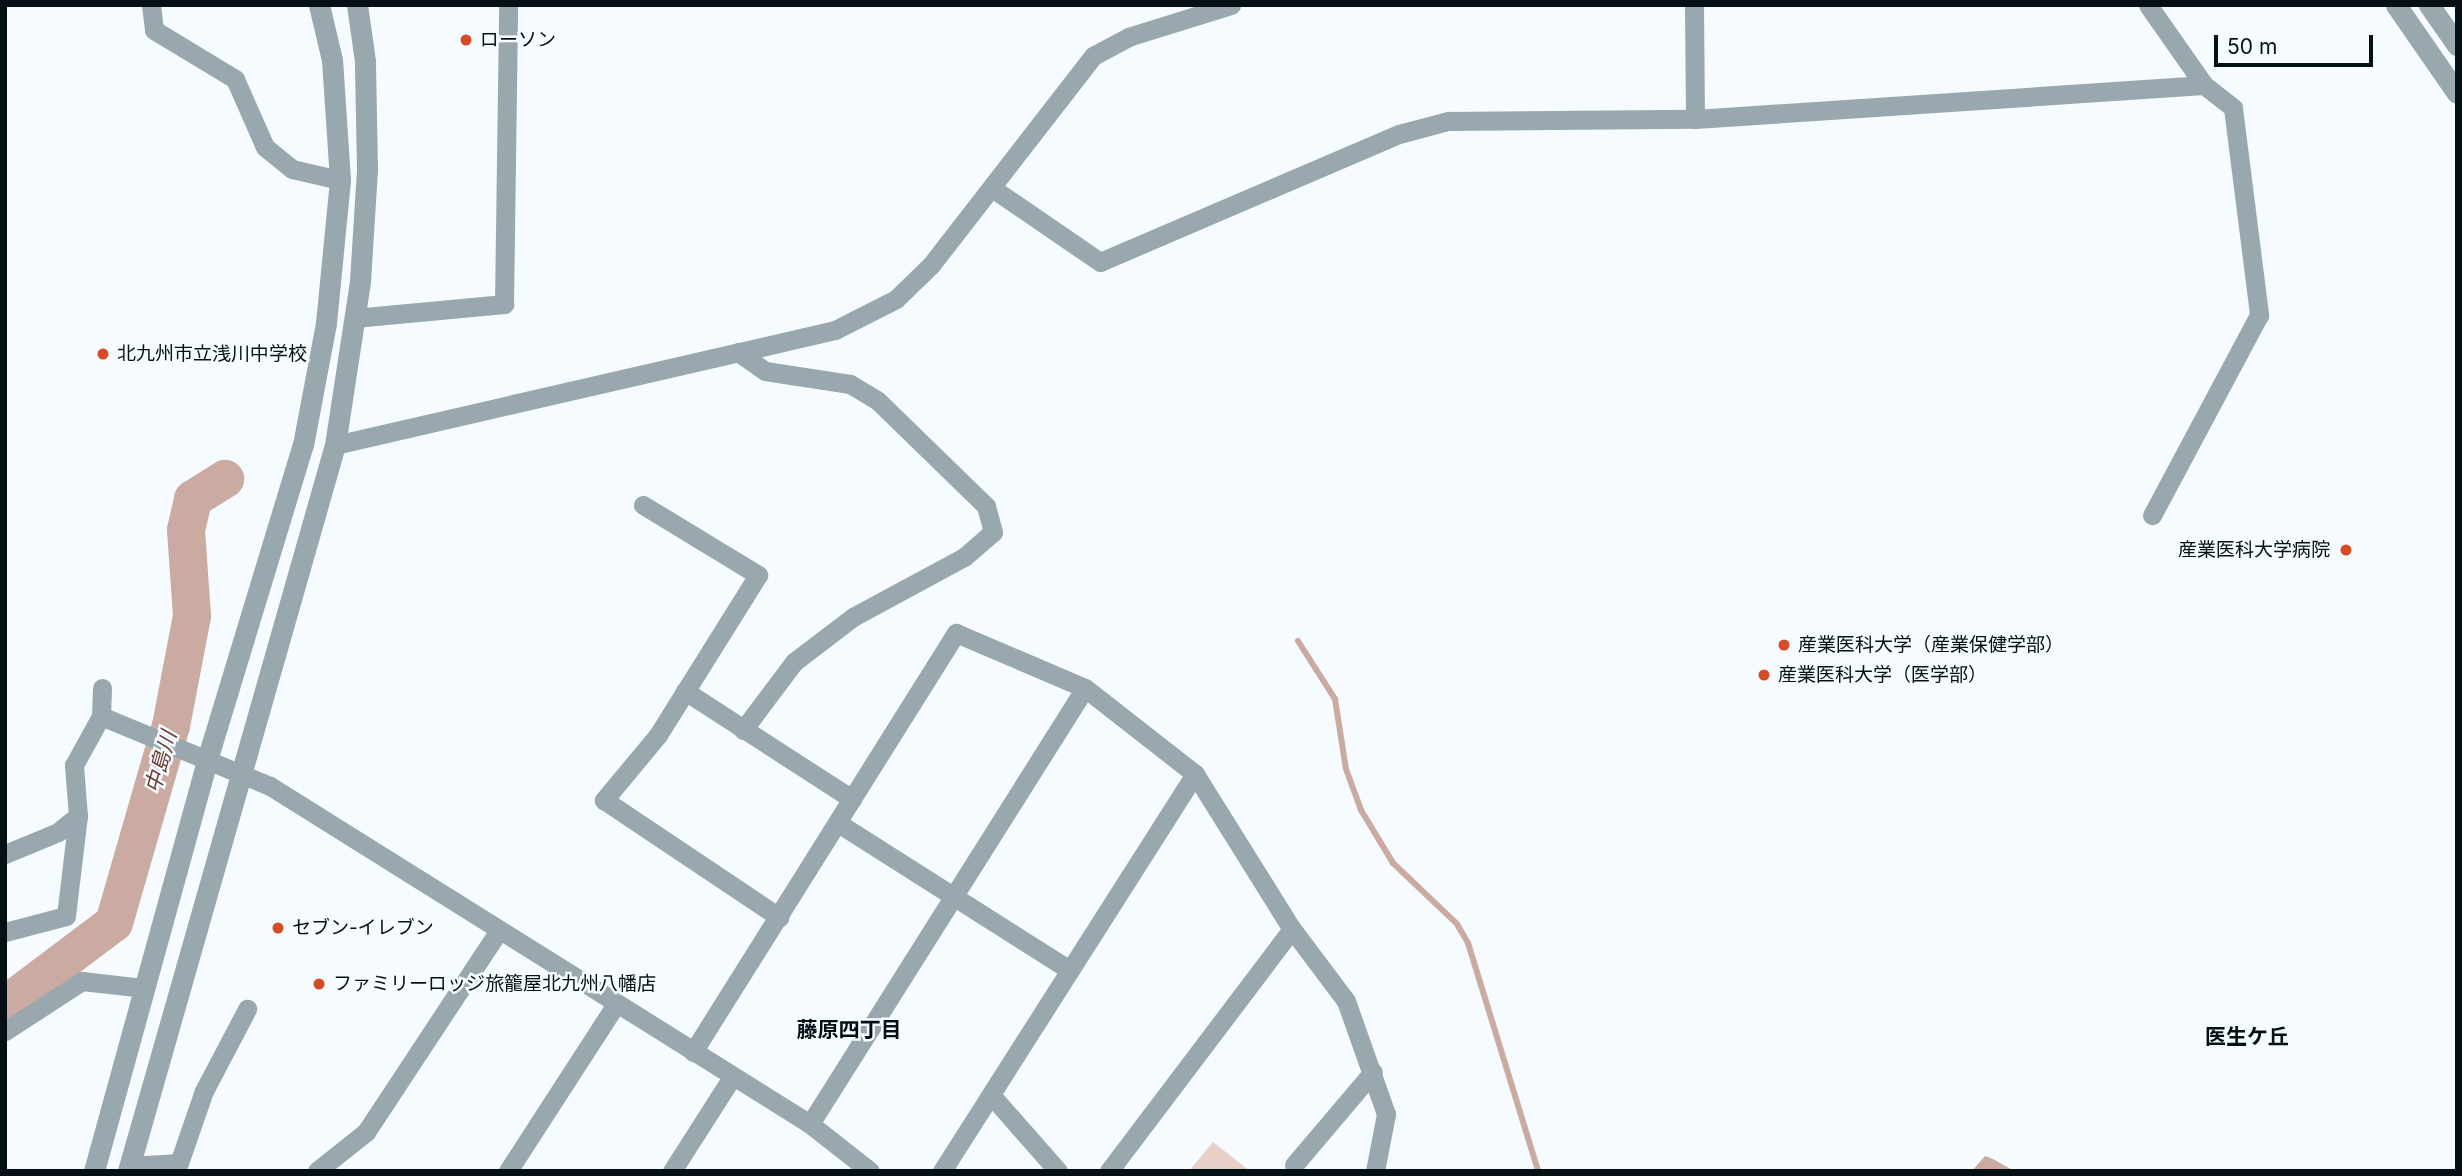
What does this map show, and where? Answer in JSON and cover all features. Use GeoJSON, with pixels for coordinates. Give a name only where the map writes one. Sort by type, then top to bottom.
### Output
{"type":"FeatureCollection","features":[{"type":"Feature","properties":{"kind":"street"},"geometry":{"type":"LineString","coordinates":[[151,5],[154,30],[234,79],[265,147],[292,169],[340,180]]}},
{"type":"Feature","properties":{"kind":"street"},"geometry":{"type":"LineString","coordinates":[[94,1171],[207,760],[303,445],[326,323],[340,180],[332,60],[319,5]]}},
{"type":"Feature","properties":{"kind":"street"},"geometry":{"type":"LineString","coordinates":[[247,1009],[204,1091],[179,1163],[129,1168],[239,769],[335,445],[354,318],[367,169],[365,61],[356,5]]}},
{"type":"Feature","properties":{"kind":"street"},"geometry":{"type":"LineString","coordinates":[[354,318],[504,304],[508,5]]}},
{"type":"Feature","properties":{"kind":"street"},"geometry":{"type":"LineString","coordinates":[[335,445],[835,331],[896,299],[992,188],[1093,56],[1128,37],[1231,5]]}},
{"type":"Feature","properties":{"kind":"street"},"geometry":{"type":"LineString","coordinates":[[1693,5],[1695,119]]}},
{"type":"Feature","properties":{"kind":"street"},"geometry":{"type":"LineString","coordinates":[[2148,5],[2204,85],[2233,108],[2259,315],[2152,515]]}},
{"type":"Feature","properties":{"kind":"street"},"geometry":{"type":"LineString","coordinates":[[2396,5],[2457,93]]}},
{"type":"Feature","properties":{"kind":"street"},"geometry":{"type":"LineString","coordinates":[[2429,5],[2457,45]]}},
{"type":"Feature","properties":{"kind":"street"},"geometry":{"type":"LineString","coordinates":[[992,188],[1100,262],[1399,134],[1448,121],[1695,119],[2204,85]]}},
{"type":"Feature","properties":{"kind":"street"},"geometry":{"type":"LineString","coordinates":[[738,352],[765,371],[849,384],[877,400],[986,506],[993,531],[964,557],[853,617],[794,662],[743,730]]}},
{"type":"Feature","properties":{"kind":"street"},"geometry":{"type":"LineString","coordinates":[[643,505],[758,575],[685,691],[604,800],[779,916]]}},
{"type":"Feature","properties":{"kind":"street"},"geometry":{"type":"LineString","coordinates":[[693,1052],[956,633],[1084,688],[1195,774],[1292,929],[1346,1001],[1386,1114],[1375,1171]]}},
{"type":"Feature","properties":{"kind":"street"},"geometry":{"type":"LineString","coordinates":[[5,932],[66,916],[78,816],[74,765],[101,716],[102,688]]}},
{"type":"Feature","properties":{"kind":"street"},"geometry":{"type":"LineString","coordinates":[[810,1124],[1084,688]]}},
{"type":"Feature","properties":{"kind":"street"},"geometry":{"type":"LineString","coordinates":[[685,691],[852,799]]}},
{"type":"Feature","properties":{"kind":"street"},"geometry":{"type":"LineString","coordinates":[[101,716],[181,754],[239,769],[810,1124],[870,1171]]}},
{"type":"Feature","properties":{"kind":"street"},"geometry":{"type":"LineString","coordinates":[[942,1171],[992,1096],[1068,969],[1195,774]]}},
{"type":"Feature","properties":{"kind":"street"},"geometry":{"type":"LineString","coordinates":[[5,854],[58,832],[78,816]]}},
{"type":"Feature","properties":{"kind":"street"},"geometry":{"type":"LineString","coordinates":[[838,823],[1068,969]]}},
{"type":"Feature","properties":{"kind":"street"},"geometry":{"type":"LineString","coordinates":[[1109,1171],[1292,929]]}},
{"type":"Feature","properties":{"kind":"street"},"geometry":{"type":"LineString","coordinates":[[317,1171],[366,1132],[499,930]]}},
{"type":"Feature","properties":{"kind":"street"},"geometry":{"type":"LineString","coordinates":[[5,1031],[82,981],[143,988]]}},
{"type":"Feature","properties":{"kind":"street"},"geometry":{"type":"LineString","coordinates":[[508,1171],[616,1004]]}},
{"type":"Feature","properties":{"kind":"street"},"geometry":{"type":"LineString","coordinates":[[1294,1165],[1373,1072]]}},
{"type":"Feature","properties":{"kind":"street"},"geometry":{"type":"LineString","coordinates":[[673,1171],[732,1077]]}},
{"type":"Feature","properties":{"kind":"street"},"geometry":{"type":"LineString","coordinates":[[992,1096],[1058,1171]]}},
{"type":"Feature","properties":{"kind":"shaded area"},"geometry":{"type":"Polygon","coordinates":[[[1213,1142],[1250,1171],[1189,1171],[1213,1142]]]}},
{"type":"Feature","properties":{"kind":"shaded area"},"geometry":{"type":"Polygon","coordinates":[[[1985,1156],[1993,1159],[2014,1171],[1972,1171],[1985,1156]]]}},
{"type":"Feature","properties":{"kind":"waterway","name":"中島川"},"geometry":{"type":"LineString","coordinates":[[5,1005],[114,923],[171,726],[192,616],[186,530],[193,499],[225,479]]}},
{"type":"Feature","properties":{"kind":"waterway"},"geometry":{"type":"LineString","coordinates":[[1298,641],[1335,699],[1346,769],[1361,810],[1393,863],[1457,924],[1468,943],[1538,1171]]}},
{"type":"Feature","properties":{"kind":"place","name":"ローソン"},"geometry":{"type":"Point","coordinates":[466,40]}},
{"type":"Feature","properties":{"kind":"place","name":"北九州市立浅川中学校"},"geometry":{"type":"Point","coordinates":[103,354]}},
{"type":"Feature","properties":{"kind":"place","name":"産業医科大学病院"},"geometry":{"type":"Point","coordinates":[2346,550]}},
{"type":"Feature","properties":{"kind":"place","name":"産業医科大学（産業保健学部）"},"geometry":{"type":"Point","coordinates":[1784,645]}},
{"type":"Feature","properties":{"kind":"place","name":"産業医科大学（医学部）"},"geometry":{"type":"Point","coordinates":[1764,675]}},
{"type":"Feature","properties":{"kind":"place","name":"セブン-イレブン"},"geometry":{"type":"Point","coordinates":[278,928]}},
{"type":"Feature","properties":{"kind":"place","name":"ファミリーロッジ旅籠屋北九州八幡店"},"geometry":{"type":"Point","coordinates":[319,984]}},
{"type":"Feature","properties":{"kind":"district","name":"藤原四丁目"},"geometry":{"type":"Point","coordinates":[849,1030]}},
{"type":"Feature","properties":{"kind":"district","name":"医生ケ丘"},"geometry":{"type":"Point","coordinates":[2247,1037]}}]}
